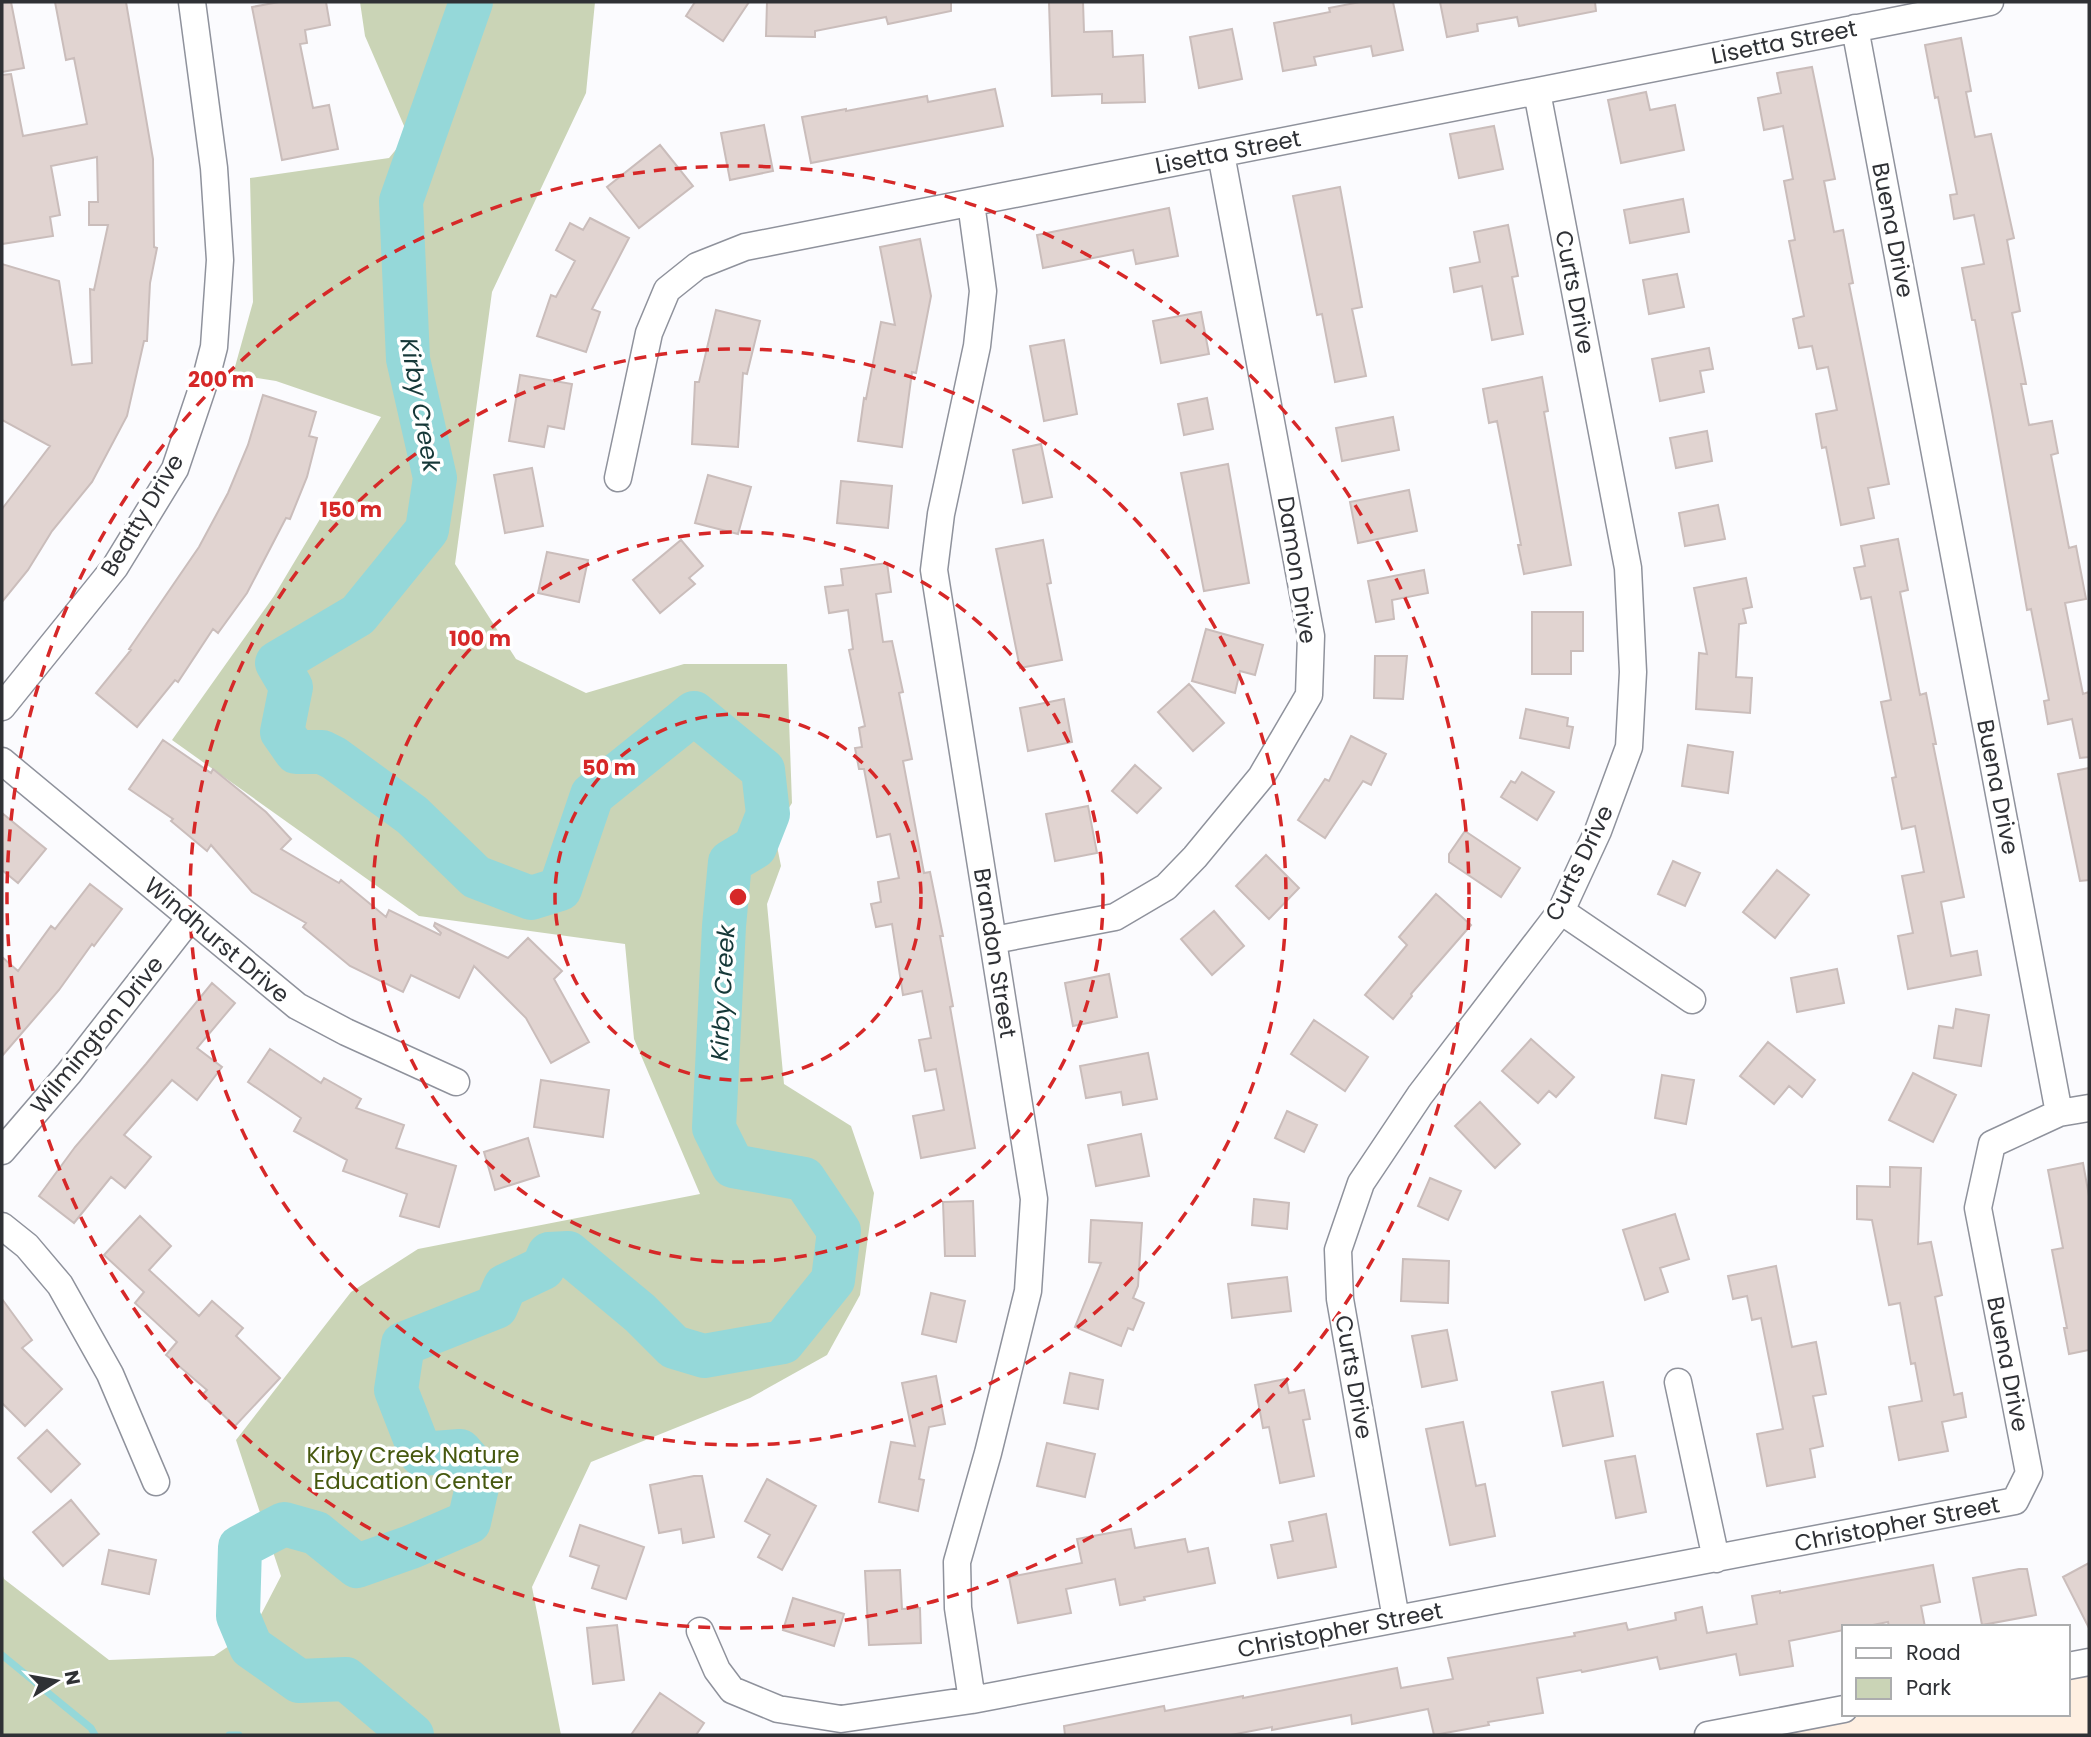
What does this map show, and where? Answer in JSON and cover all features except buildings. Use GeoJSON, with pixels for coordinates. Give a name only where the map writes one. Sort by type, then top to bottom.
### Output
{"type":"FeatureCollection","features":[{"type":"Feature","properties":{"kind":"street","name":"Beatty Drive"},"geometry":{"type":"LineString","coordinates":[[2,707],[115,566],[175,469],[207,374],[214,347],[220,260],[214,168],[198,30],[192,2]]}},
{"type":"Feature","properties":{"kind":"street","name":"Lisetta Street"},"geometry":{"type":"LineString","coordinates":[[618,478],[649,333],[667,290],[697,266],[746,247],[1990,2]]}},
{"type":"Feature","properties":{"kind":"street","name":"Buena Drive"},"geometry":{"type":"LineString","coordinates":[[1855,28],[2059,1113],[1992,1144],[1978,1208],[2029,1473],[2015,1501]]}},
{"type":"Feature","properties":{"kind":"street","name":"Curts Drive"},"geometry":{"type":"LineString","coordinates":[[1396,1619],[1340,1299],[1338,1250],[1361,1183],[1420,1095],[1561,911],[1598,831],[1629,747],[1633,672],[1628,568],[1537,92]]}},
{"type":"Feature","properties":{"kind":"street","name":"Damon Drive"},"geometry":{"type":"LineString","coordinates":[[993,940],[1115,917],[1166,887],[1195,857],[1261,777],[1309,695],[1311,636],[1221,154]]}},
{"type":"Feature","properties":{"kind":"street","name":"Brandon Street"},"geometry":{"type":"LineString","coordinates":[[971,203],[983,291],[977,346],[942,514],[934,570],[1034,1199],[1028,1291],[988,1453],[957,1562],[957,1608],[972,1700]]}},
{"type":"Feature","properties":{"kind":"street","name":"Windhurst Drive"},"geometry":{"type":"LineString","coordinates":[[2,761],[297,1006],[346,1032],[456,1082]]}},
{"type":"Feature","properties":{"kind":"street"},"geometry":{"type":"LineString","coordinates":[[1561,911],[1692,1000]]}},
{"type":"Feature","properties":{"kind":"street","name":"Wilmington Drive"},"geometry":{"type":"LineString","coordinates":[[2,1151],[69,1073],[190,918]]}},
{"type":"Feature","properties":{"kind":"street"},"geometry":{"type":"LineString","coordinates":[[2059,1113],[2089,1108]]}},
{"type":"Feature","properties":{"kind":"street"},"geometry":{"type":"LineString","coordinates":[[2,1226],[27,1246],[60,1285],[110,1374],[156,1482]]}},
{"type":"Feature","properties":{"kind":"street"},"geometry":{"type":"LineString","coordinates":[[1678,1382],[1716,1559]]}},
{"type":"Feature","properties":{"kind":"street","name":"Christopher Street"},"geometry":{"type":"LineString","coordinates":[[700,1631],[717,1670],[732,1690],[778,1709],[841,1719],[972,1700],[2015,1501]]}},
{"type":"Feature","properties":{"kind":"street"},"geometry":{"type":"LineString","coordinates":[[2070,1667],[2089,1662]]}},
{"type":"Feature","properties":{"kind":"street"},"geometry":{"type":"LineString","coordinates":[[1713,1735],[1842,1709]]}},
{"type":"Feature","properties":{"kind":"shaded area"},"geometry":{"type":"Polygon","coordinates":[[[2089,1651],[2089,1735],[1683,1735],[1793,1714],[2070,1716],[2070,1656],[2089,1651]]]}},
{"type":"Feature","properties":{"kind":"green space","name":"Kirby Creek Nature Education Center"},"geometry":{"type":"Polygon","coordinates":[[[360,2],[595,2],[586,93],[492,292],[455,564],[516,659],[586,693],[684,664],[787,664],[792,803],[774,831],[781,866],[767,904],[784,1084],[851,1126],[874,1193],[860,1295],[827,1355],[750,1398],[591,1462],[532,1587],[561,1735],[2,1735],[2,1573],[4,1579],[109,1660],[214,1656],[253,1630],[281,1576],[236,1440],[351,1292],[418,1249],[700,1194],[634,1039],[625,944],[419,916],[172,740],[274,596],[381,417],[276,381],[233,374],[253,302],[250,178],[389,158],[408,135],[365,36],[360,2]]]}},
{"type":"Feature","properties":{"kind":"waterway","name":"Kirby Creek"},"geometry":{"type":"LineString","coordinates":[[412,1735],[346,1679],[299,1681],[251,1647],[238,1616],[240,1547],[284,1524],[316,1533],[357,1566],[469,1522],[480,1474],[460,1451],[421,1454],[396,1390],[403,1344],[496,1307],[505,1286],[543,1268],[549,1254],[568,1253],[640,1313],[674,1347],[704,1356],[783,1342],[833,1280],[839,1231],[804,1179],[733,1166],[714,1128],[724,926],[730,862],[755,847],[768,814],[763,770],[694,713],[592,795],[560,889],[531,898],[476,877],[412,815],[334,758],[322,752],[296,752],[282,732],[291,687],[277,663],[358,615],[427,530],[435,478],[408,359],[401,201],[471,2]]}},
{"type":"Feature","properties":{"kind":"waterway"},"geometry":{"type":"LineString","coordinates":[[2,1655],[91,1728],[95,1735]]}},
{"type":"Feature","properties":{"kind":"waterway"},"geometry":{"type":"LineString","coordinates":[[229,1735],[239,1735]]}}]}
